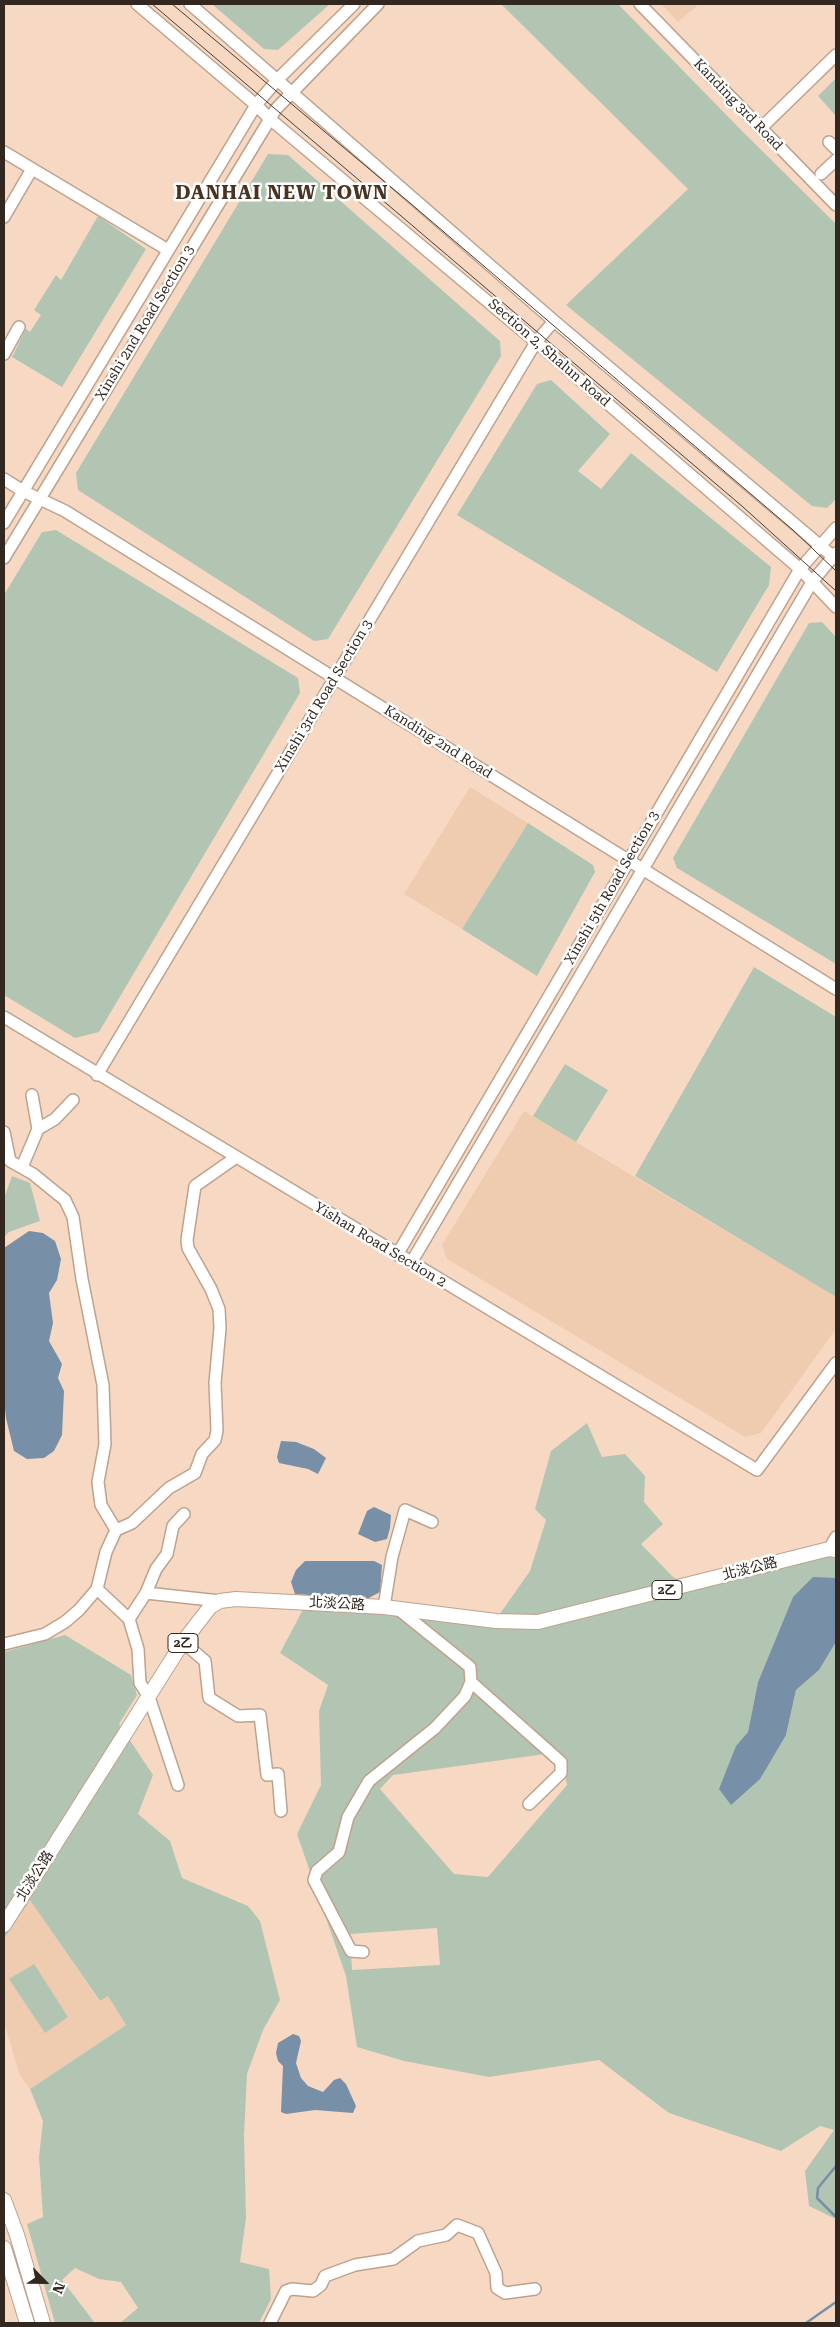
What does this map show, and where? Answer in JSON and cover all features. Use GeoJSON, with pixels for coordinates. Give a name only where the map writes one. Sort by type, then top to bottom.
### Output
{"type":"FeatureCollection","features":[{"type":"Feature","properties":{"kind":"main road","name":"北淡公路"},"geometry":{"type":"LineString","coordinates":[[4,1925],[183,1642],[210,1607],[220,1601],[236,1599],[391,1608],[496,1621],[538,1622],[832,1550]]}},
{"type":"Feature","properties":{"kind":"main road"},"geometry":{"type":"LineString","coordinates":[[4,2200],[17,2235],[44,2323]]}},
{"type":"Feature","properties":{"kind":"main road"},"geometry":{"type":"LineString","coordinates":[[4,2248],[27,2323]]}},
{"type":"Feature","properties":{"kind":"street","name":"Section 2, Shalun Road"},"geometry":{"type":"LineString","coordinates":[[137,4],[536,342],[800,570],[836,607]]}},
{"type":"Feature","properties":{"kind":"street","name":"Section 2, Shalun Road"},"geometry":{"type":"LineString","coordinates":[[190,4],[554,320],[835,556]]}},
{"type":"Feature","properties":{"kind":"street","name":"Xinshi 2nd Road Section 3"},"geometry":{"type":"LineString","coordinates":[[4,522],[256,105],[278,79],[354,4]]}},
{"type":"Feature","properties":{"kind":"street","name":"Xinshi 2nd Road Section 3"},"geometry":{"type":"LineString","coordinates":[[4,558],[270,118],[291,91],[378,4]]}},
{"type":"Feature","properties":{"kind":"street","name":"Kanding 3rd Road"},"geometry":{"type":"LineString","coordinates":[[640,4],[836,205]]}},
{"type":"Feature","properties":{"kind":"street"},"geometry":{"type":"LineString","coordinates":[[761,128],[836,55]]}},
{"type":"Feature","properties":{"kind":"street"},"geometry":{"type":"LineString","coordinates":[[4,152],[168,250]]}},
{"type":"Feature","properties":{"kind":"street"},"geometry":{"type":"LineString","coordinates":[[822,174],[836,160]]}},
{"type":"Feature","properties":{"kind":"street"},"geometry":{"type":"LineString","coordinates":[[4,217],[32,169]]}},
{"type":"Feature","properties":{"kind":"street","name":"Xinshi 3rd Road Section 3"},"geometry":{"type":"LineString","coordinates":[[97,1075],[536,342],[554,320]]}},
{"type":"Feature","properties":{"kind":"street"},"geometry":{"type":"LineString","coordinates":[[4,354],[20,327]]}},
{"type":"Feature","properties":{"kind":"street","name":"Kanding 2nd Road"},"geometry":{"type":"LineString","coordinates":[[4,479],[22,492],[65,511],[836,989]]}},
{"type":"Feature","properties":{"kind":"street","name":"Xinshi 5th Road Section 3"},"geometry":{"type":"LineString","coordinates":[[398,1255],[628,860],[800,570],[820,544],[836,528]]}},
{"type":"Feature","properties":{"kind":"street","name":"Xinshi 5th Road Section 3"},"geometry":{"type":"LineString","coordinates":[[411,1263],[812,582],[835,556]]}},
{"type":"Feature","properties":{"kind":"street","name":"Yishan Road Section 2"},"geometry":{"type":"LineString","coordinates":[[4,1017],[97,1075],[757,1470],[836,1363]]}},
{"type":"Feature","properties":{"kind":"street"},"geometry":{"type":"LineString","coordinates":[[22,1167],[38,1129],[32,1095]]}},
{"type":"Feature","properties":{"kind":"street"},"geometry":{"type":"LineString","coordinates":[[38,1129],[55,1119],[73,1100]]}},
{"type":"Feature","properties":{"kind":"street"},"geometry":{"type":"LineString","coordinates":[[4,1132],[10,1161],[22,1167],[65,1200],[72,1217],[103,1385],[105,1444],[98,1482],[101,1505],[116,1530]]}},
{"type":"Feature","properties":{"kind":"street"},"geometry":{"type":"LineString","coordinates":[[4,1644],[45,1634],[65,1622],[96,1589],[106,1552],[116,1530],[132,1523],[169,1488],[195,1473],[202,1454],[215,1440],[217,1431],[215,1383],[220,1328],[218,1309],[211,1289],[188,1248],[187,1240],[195,1186],[235,1158]]}},
{"type":"Feature","properties":{"kind":"street"},"geometry":{"type":"LineString","coordinates":[[364,1952],[351,1951],[314,1880],[317,1872],[339,1852],[348,1817],[369,1780],[435,1728],[465,1696],[472,1682],[470,1667],[391,1608],[392,1557],[406,1510],[432,1522]]}},
{"type":"Feature","properties":{"kind":"street"},"geometry":{"type":"LineString","coordinates":[[128,1619],[146,1593],[156,1569],[167,1554],[172,1526],[184,1514]]}},
{"type":"Feature","properties":{"kind":"street"},"geometry":{"type":"LineString","coordinates":[[832,1550],[836,1537]]}},
{"type":"Feature","properties":{"kind":"street"},"geometry":{"type":"LineString","coordinates":[[96,1589],[128,1619],[138,1649],[140,1683],[149,1697],[178,1785]]}},
{"type":"Feature","properties":{"kind":"street"},"geometry":{"type":"LineString","coordinates":[[146,1593],[220,1601]]}},
{"type":"Feature","properties":{"kind":"street"},"geometry":{"type":"LineString","coordinates":[[183,1642],[205,1661],[209,1698],[238,1716],[260,1715],[267,1775],[278,1774],[282,1811]]}},
{"type":"Feature","properties":{"kind":"street"},"geometry":{"type":"LineString","coordinates":[[472,1682],[561,1762],[561,1773],[529,1804]]}},
{"type":"Feature","properties":{"kind":"street"},"geometry":{"type":"LineString","coordinates":[[270,2323],[286,2292],[292,2289],[313,2291],[320,2285],[325,2276],[355,2265],[393,2259],[418,2241],[446,2235],[457,2225],[478,2233],[496,2273],[497,2288],[505,2293],[535,2289]]}},
{"type":"Feature","properties":{"kind":"shaded area"},"geometry":{"type":"Polygon","coordinates":[[[661,4],[699,4],[678,22],[661,4]]]}},
{"type":"Feature","properties":{"kind":"shaded area"},"geometry":{"type":"Polygon","coordinates":[[[470,787],[528,823],[462,929],[404,894],[470,787]]]}},
{"type":"Feature","properties":{"kind":"shaded area"},"geometry":{"type":"Polygon","coordinates":[[[524,1111],[836,1297],[836,1329],[761,1433],[745,1437],[447,1259],[442,1245],[524,1111]]]}},
{"type":"Feature","properties":{"kind":"shaded area"},"geometry":{"type":"Polygon","coordinates":[[[30,1899],[99,2001],[108,1996],[126,2025],[30,2089],[20,2076],[4,2022],[4,1940],[30,1899]]]}},
{"type":"Feature","properties":{"kind":"green space"},"geometry":{"type":"Polygon","coordinates":[[[212,4],[330,4],[278,50],[264,49],[212,4]]]}},
{"type":"Feature","properties":{"kind":"green space"},"geometry":{"type":"Polygon","coordinates":[[[501,4],[618,4],[836,224],[836,499],[827,508],[812,506],[566,305],[688,189],[501,4]]]}},
{"type":"Feature","properties":{"kind":"green space"},"geometry":{"type":"Polygon","coordinates":[[[836,78],[836,116],[818,96],[836,78]]]}},
{"type":"Feature","properties":{"kind":"green space"},"geometry":{"type":"Polygon","coordinates":[[[268,154],[288,155],[500,341],[501,356],[328,639],[314,641],[78,490],[76,473],[268,154]]]}},
{"type":"Feature","properties":{"kind":"green space"},"geometry":{"type":"Polygon","coordinates":[[[98,216],[146,249],[62,387],[12,357],[26,329],[30,332],[41,315],[34,310],[56,275],[61,280],[98,216]]]}},
{"type":"Feature","properties":{"kind":"green space"},"geometry":{"type":"Polygon","coordinates":[[[551,380],[610,434],[578,471],[601,489],[631,453],[771,567],[769,585],[717,672],[457,515],[537,384],[551,380]]]}},
{"type":"Feature","properties":{"kind":"green space"},"geometry":{"type":"Polygon","coordinates":[[[56,530],[298,678],[300,693],[99,1032],[75,1038],[4,995],[4,595],[42,532],[56,530]]]}},
{"type":"Feature","properties":{"kind":"green space"},"geometry":{"type":"Polygon","coordinates":[[[822,622],[836,637],[836,964],[677,868],[673,858],[809,623],[822,622]]]}},
{"type":"Feature","properties":{"kind":"green space"},"geometry":{"type":"Polygon","coordinates":[[[528,823],[593,865],[595,872],[537,976],[462,929],[528,823]]]}},
{"type":"Feature","properties":{"kind":"green space"},"geometry":{"type":"Polygon","coordinates":[[[754,967],[836,1017],[836,1297],[635,1176],[754,967]]]}},
{"type":"Feature","properties":{"kind":"green space"},"geometry":{"type":"Polygon","coordinates":[[[565,1064],[608,1090],[576,1142],[533,1116],[565,1064]]]}},
{"type":"Feature","properties":{"kind":"green space"},"geometry":{"type":"Polygon","coordinates":[[[12,1176],[30,1183],[40,1221],[9,1232],[4,1237],[4,1198],[12,1176]]]}},
{"type":"Feature","properties":{"kind":"green space"},"geometry":{"type":"Polygon","coordinates":[[[587,1423],[602,1457],[625,1454],[645,1476],[644,1502],[663,1524],[641,1544],[672,1576],[690,1588],[787,1564],[836,1555],[836,1578],[793,1597],[758,1682],[748,1732],[736,1746],[786,1735],[796,1690],[819,1670],[836,1642],[836,2219],[809,2206],[805,2171],[834,2130],[820,2126],[781,2151],[669,2113],[599,2060],[489,2077],[404,2061],[357,2047],[346,1976],[297,1834],[321,1785],[319,1711],[328,1685],[280,1653],[308,1600],[497,1618],[530,1571],[546,1520],[535,1509],[551,1451],[587,1423]],[[560,1752],[393,1775],[380,1789],[454,1874],[488,1877],[567,1785],[560,1752]],[[437,1928],[350,1934],[352,1970],[440,1965],[437,1928]]]}},
{"type":"Feature","properties":{"kind":"green space"},"geometry":{"type":"Polygon","coordinates":[[[65,1635],[131,1675],[137,1695],[119,1724],[153,1775],[138,1814],[170,1841],[182,1878],[248,1906],[260,1921],[280,2000],[263,2030],[247,2074],[244,2136],[246,2218],[240,2262],[269,2269],[271,2299],[259,2323],[120,2323],[138,2308],[121,2282],[99,2279],[75,2268],[62,2280],[95,2323],[55,2323],[27,2224],[43,2217],[39,2157],[43,2121],[30,2089],[126,2025],[108,1996],[100,2001],[30,1900],[4,1939],[4,1652],[65,1635]]]}},
{"type":"Feature","properties":{"kind":"green space"},"geometry":{"type":"Polygon","coordinates":[[[34,1964],[68,2017],[45,2033],[9,1979],[34,1964]]]}},
{"type":"Feature","properties":{"kind":"water"},"geometry":{"type":"Polygon","coordinates":[[[29,1231],[43,1233],[55,1241],[61,1259],[57,1280],[49,1293],[53,1323],[49,1341],[62,1364],[58,1378],[64,1391],[62,1435],[54,1451],[44,1458],[27,1459],[14,1451],[6,1418],[4,1399],[4,1248],[29,1231]]]}},
{"type":"Feature","properties":{"kind":"water"},"geometry":{"type":"Polygon","coordinates":[[[281,1441],[296,1442],[314,1449],[326,1458],[318,1474],[308,1469],[279,1463],[277,1457],[281,1441]]]}},
{"type":"Feature","properties":{"kind":"water"},"geometry":{"type":"Polygon","coordinates":[[[374,1507],[391,1515],[387,1539],[375,1542],[358,1534],[367,1511],[374,1507]]]}},
{"type":"Feature","properties":{"kind":"water"},"geometry":{"type":"Polygon","coordinates":[[[305,1561],[374,1561],[382,1565],[380,1592],[367,1599],[295,1594],[291,1582],[296,1570],[305,1561]]]}},
{"type":"Feature","properties":{"kind":"water"},"geometry":{"type":"Polygon","coordinates":[[[813,1577],[836,1578],[836,1642],[819,1670],[796,1690],[786,1735],[760,1779],[731,1805],[719,1789],[736,1746],[748,1732],[758,1682],[793,1597],[813,1577]]]}},
{"type":"Feature","properties":{"kind":"water"},"geometry":{"type":"Polygon","coordinates":[[[293,2034],[299,2036],[301,2041],[296,2063],[301,2078],[308,2086],[323,2092],[334,2080],[340,2078],[346,2084],[356,2106],[353,2113],[315,2110],[286,2114],[281,2112],[283,2066],[278,2061],[276,2053],[278,2043],[293,2034]]]}},
{"type":"Feature","properties":{"kind":"waterway"},"geometry":{"type":"LineString","coordinates":[[836,2166],[818,2188],[817,2198],[836,2217]]}},
{"type":"Feature","properties":{"kind":"waterway"},"geometry":{"type":"LineString","coordinates":[[806,2323],[836,2302]]}},
{"type":"Feature","properties":{"kind":"tram line"},"geometry":{"type":"LineString","coordinates":[[152,4],[743,507],[836,591]]}},
{"type":"Feature","properties":{"kind":"tram line"},"geometry":{"type":"LineString","coordinates":[[172,4],[410,203],[793,530],[836,571]]}},
{"type":"Feature","properties":{"kind":"district","name":"DANHAI NEW TOWN"},"geometry":{"type":"Point","coordinates":[282,193]}}]}
